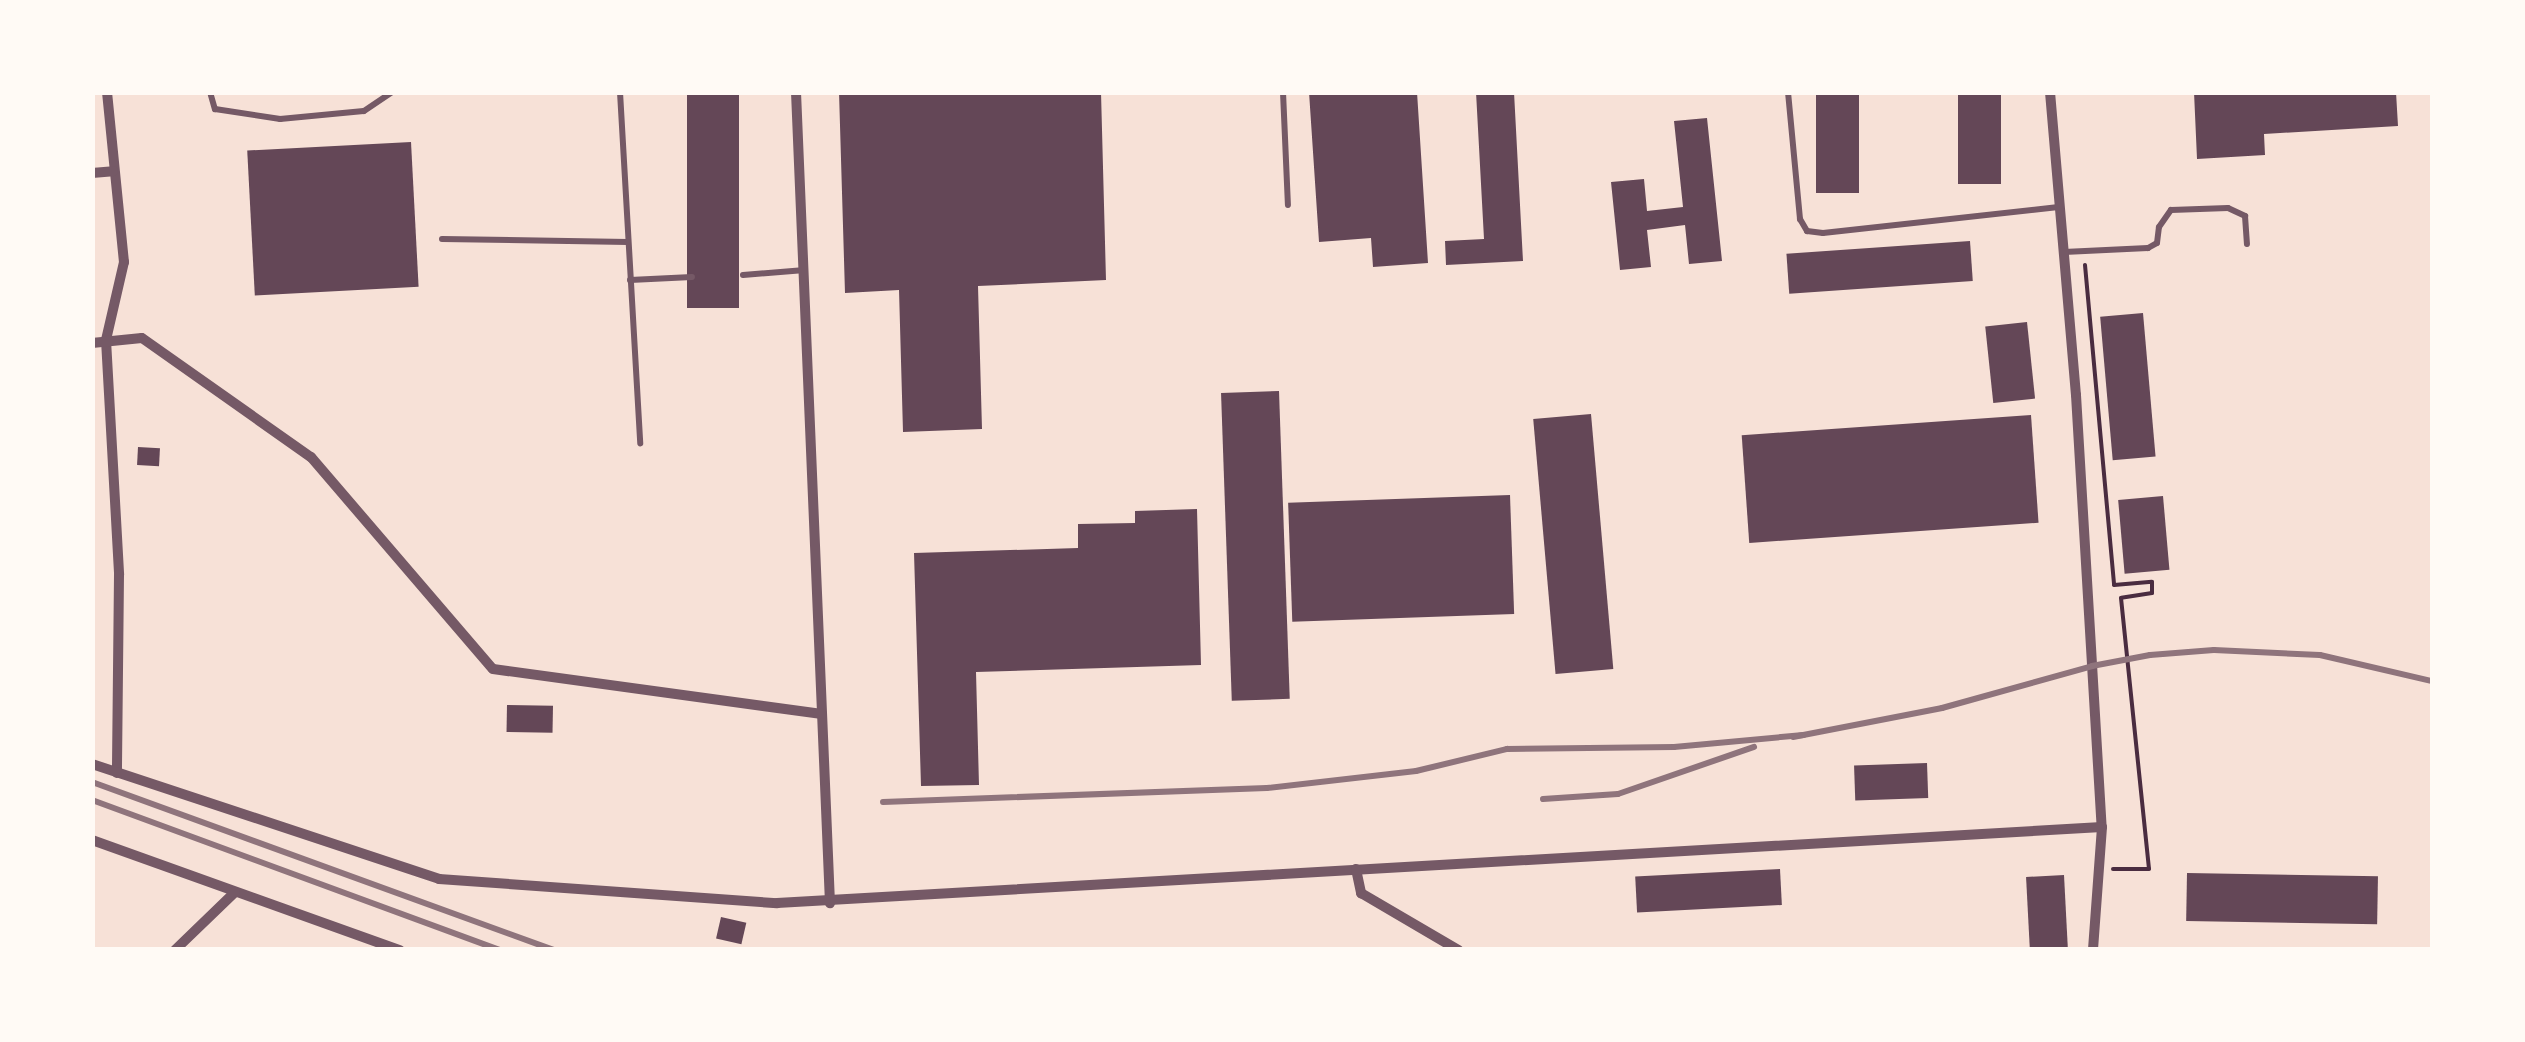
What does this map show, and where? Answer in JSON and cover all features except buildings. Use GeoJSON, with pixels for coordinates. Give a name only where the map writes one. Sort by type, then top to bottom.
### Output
{"type":"FeatureCollection","features":[{"type":"Feature","properties":{"kind":"street"},"geometry":{"type":"LineString","coordinates":[[106,92],[112,171],[120,194],[124,262],[106,340],[118,575],[117,773]]}},
{"type":"Feature","properties":{"kind":"street"},"geometry":{"type":"LineString","coordinates":[[796,92],[830,903]]}},
{"type":"Feature","properties":{"kind":"street"},"geometry":{"type":"LineString","coordinates":[[2050,92],[2102,827],[2092,950]]}},
{"type":"Feature","properties":{"kind":"street"},"geometry":{"type":"LineString","coordinates":[[92,173],[112,171]]}},
{"type":"Feature","properties":{"kind":"street"},"geometry":{"type":"LineString","coordinates":[[92,343],[142,338],[312,457],[492,669],[822,714]]}},
{"type":"Feature","properties":{"kind":"street"},"geometry":{"type":"LineString","coordinates":[[92,764],[439,879],[830,903],[2102,827]]}},
{"type":"Feature","properties":{"kind":"street"},"geometry":{"type":"LineString","coordinates":[[92,840],[400,950]]}},
{"type":"Feature","properties":{"kind":"street"},"geometry":{"type":"LineString","coordinates":[[1356,869],[1361,893],[1458,950]]}},
{"type":"Feature","properties":{"kind":"street"},"geometry":{"type":"LineString","coordinates":[[175,950],[234,892]]}},
{"type":"Feature","properties":{"kind":"lane"},"geometry":{"type":"LineString","coordinates":[[210,92],[215,109],[280,119],[364,111],[392,92]]}},
{"type":"Feature","properties":{"kind":"lane"},"geometry":{"type":"LineString","coordinates":[[620,92],[640,443]]}},
{"type":"Feature","properties":{"kind":"lane"},"geometry":{"type":"LineString","coordinates":[[1283,92],[1288,205]]}},
{"type":"Feature","properties":{"kind":"lane"},"geometry":{"type":"LineString","coordinates":[[1788,92],[1800,219],[1808,231],[1823,233],[2060,206]]}},
{"type":"Feature","properties":{"kind":"lane"},"geometry":{"type":"LineString","coordinates":[[2064,252],[2148,248],[2157,244],[2159,227],[2171,210],[2209,208],[2239,210],[2245,216],[2247,244]]}},
{"type":"Feature","properties":{"kind":"lane"},"geometry":{"type":"LineString","coordinates":[[442,239],[628,242]]}},
{"type":"Feature","properties":{"kind":"lane"},"geometry":{"type":"LineString","coordinates":[[743,274],[805,270]]}},
{"type":"Feature","properties":{"kind":"lane"},"geometry":{"type":"LineString","coordinates":[[630,280],[692,277]]}},
{"type":"Feature","properties":{"kind":"path"},"geometry":{"type":"LineString","coordinates":[[2084,251],[2114,584],[2152,582],[2152,593],[2121,598],[2149,869],[2098,870]]}},
{"type":"Feature","properties":{"kind":"railway"},"geometry":{"type":"LineString","coordinates":[[1793,737],[1942,708],[2092,666],[2150,655],[2214,650],[2320,655],[2432,681]]}},
{"type":"Feature","properties":{"kind":"railway"},"geometry":{"type":"LineString","coordinates":[[883,802],[1267,788],[1416,771],[1507,749],[1674,747],[1803,735]]}},
{"type":"Feature","properties":{"kind":"railway"},"geometry":{"type":"LineString","coordinates":[[1543,799],[1618,794],[1754,747]]}},
{"type":"Feature","properties":{"kind":"railway"},"geometry":{"type":"LineString","coordinates":[[92,782],[553,950]]}},
{"type":"Feature","properties":{"kind":"railway"},"geometry":{"type":"LineString","coordinates":[[92,800],[499,950]]}}]}
